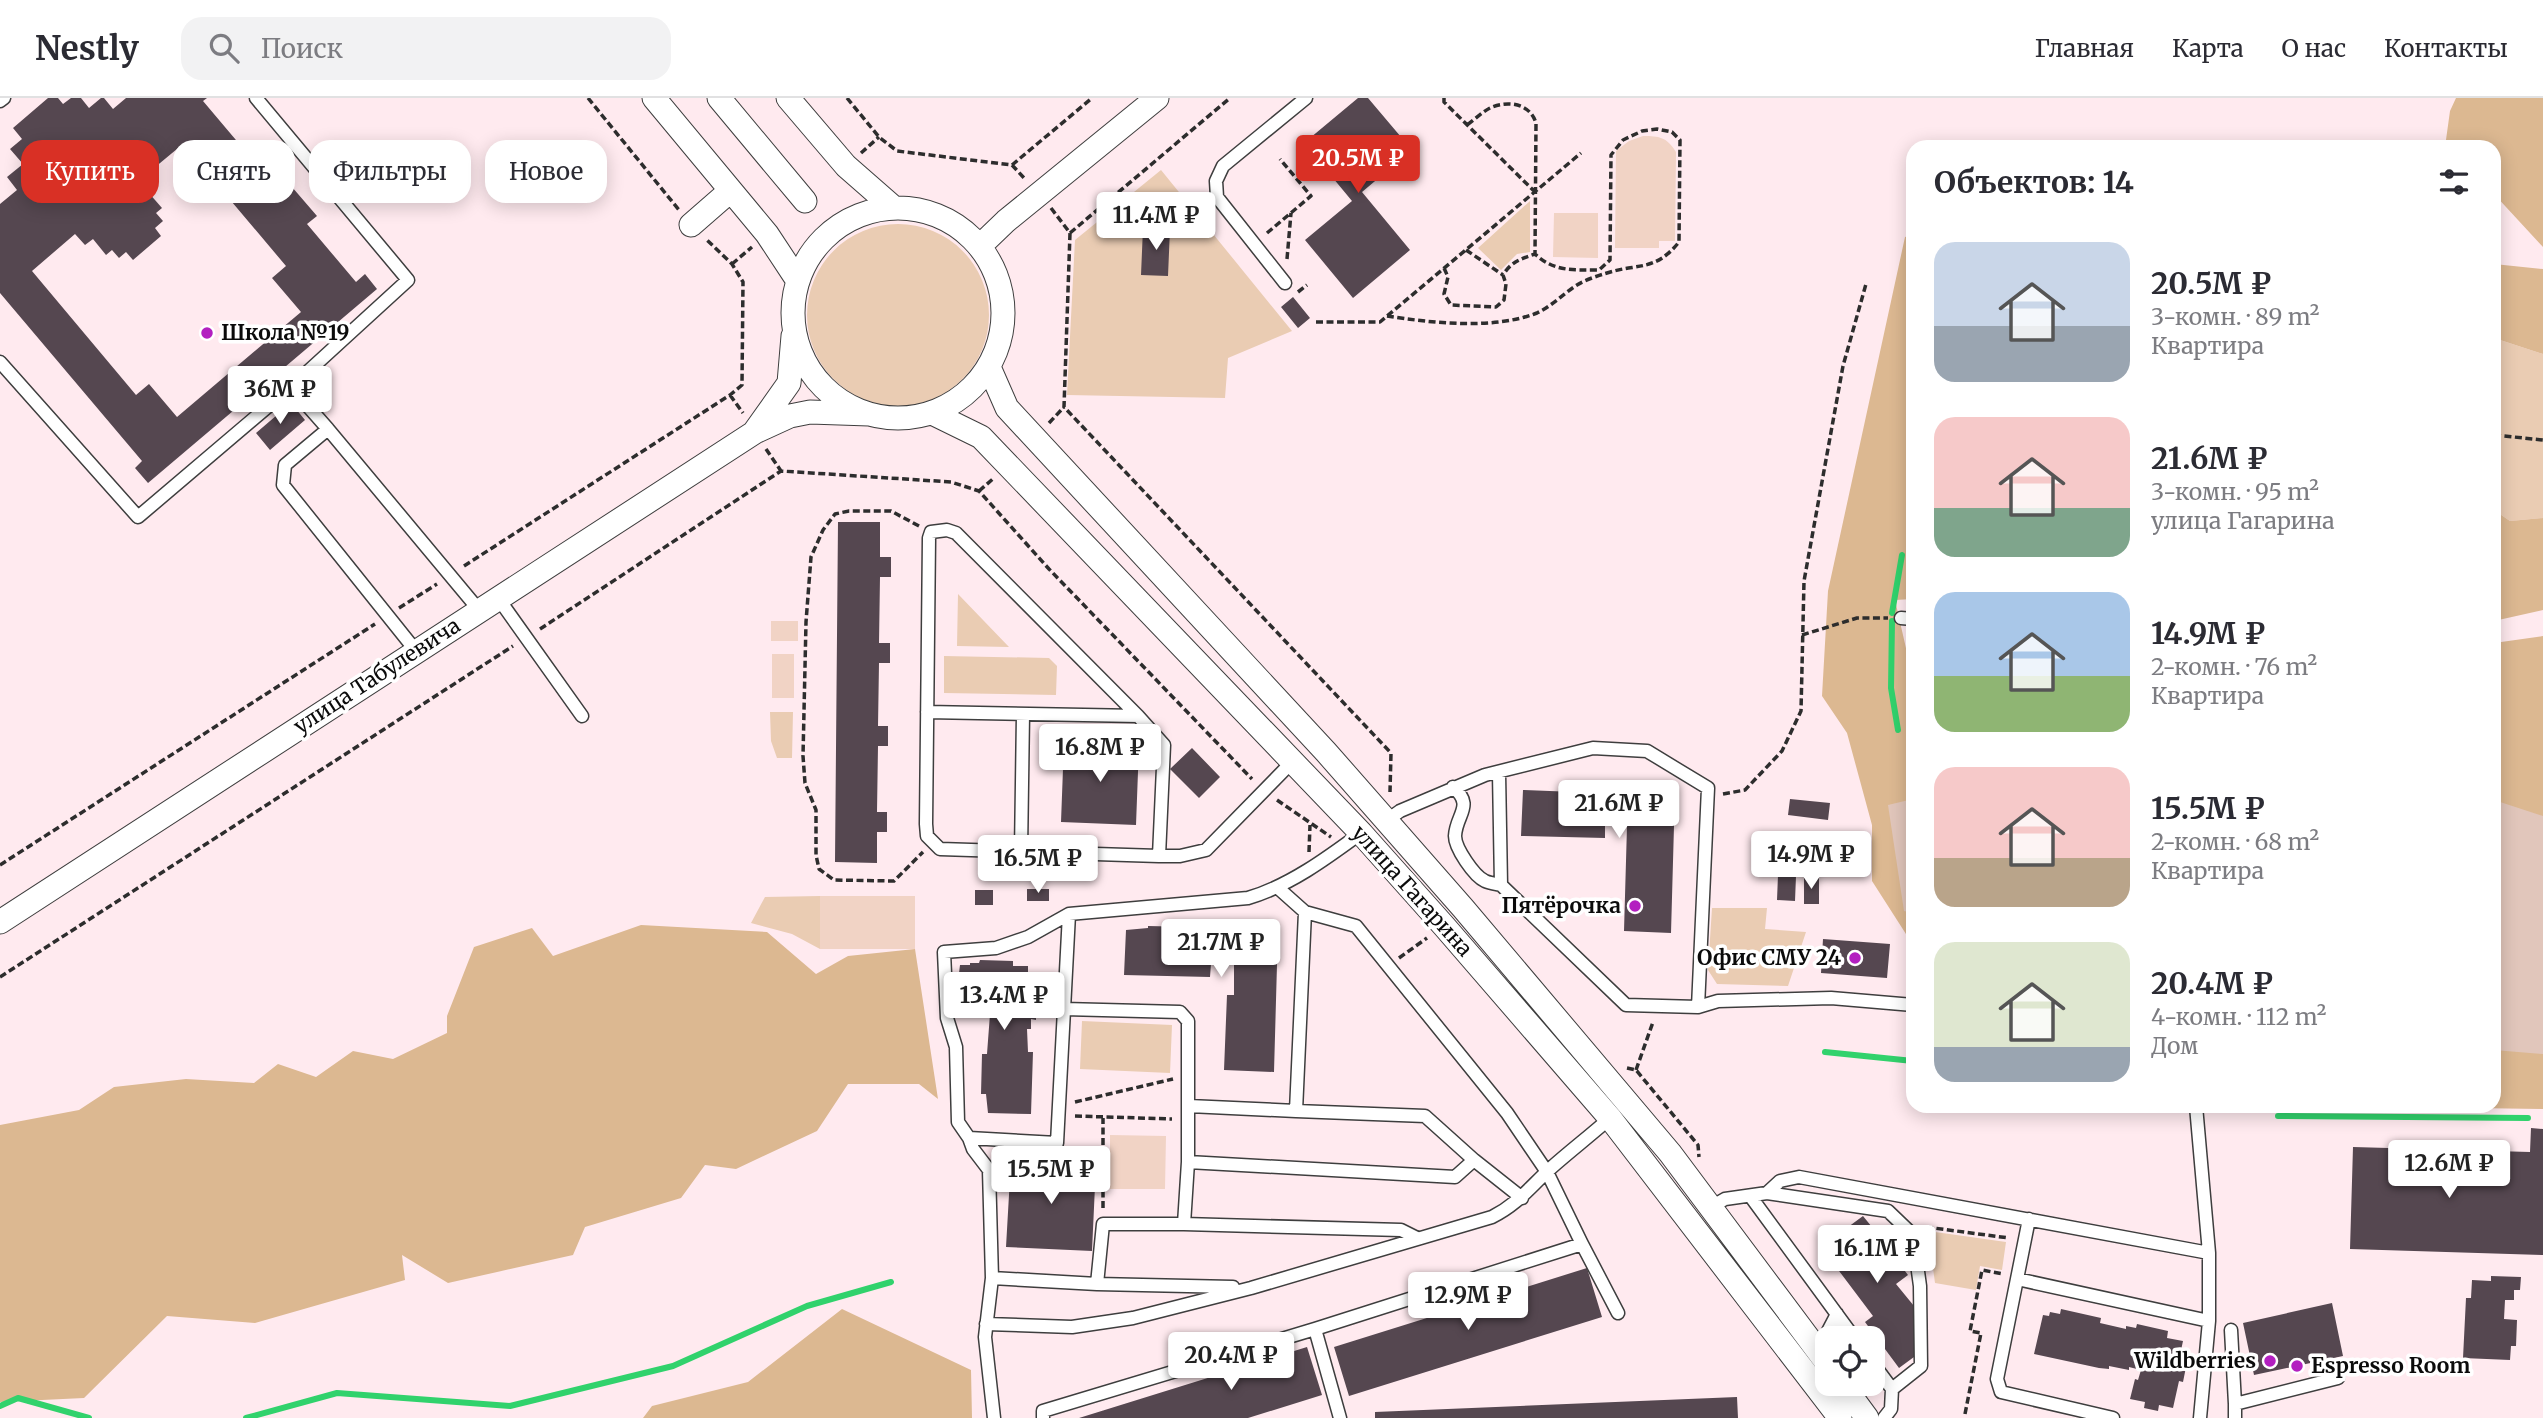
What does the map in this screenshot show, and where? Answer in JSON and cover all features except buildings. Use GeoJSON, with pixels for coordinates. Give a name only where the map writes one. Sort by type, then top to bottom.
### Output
{"type":"FeatureCollection","features":[{"type":"Feature","properties":{"kind":"street"},"geometry":{"type":"LineString","coordinates":[[654,98],[766,234],[798,281]]}},
{"type":"Feature","properties":{"kind":"street"},"geometry":{"type":"LineString","coordinates":[[719,98],[805,201]]}},
{"type":"Feature","properties":{"kind":"street"},"geometry":{"type":"LineString","coordinates":[[788,98],[846,166],[894,208]]}},
{"type":"Feature","properties":{"kind":"street"},"geometry":{"type":"LineString","coordinates":[[980,246],[1157,98]]}},
{"type":"Feature","properties":{"kind":"street"},"geometry":{"type":"LineString","coordinates":[[691,225],[730,191]]}},
{"type":"Feature","properties":{"kind":"street"},"geometry":{"type":"LineString","coordinates":[[894,208],[926,211],[956,224],[980,246],[994,268],[1002,292],[1004,318],[999,344],[989,367],[964,395],[932,413],[901,418],[869,414],[847,405],[827,391],[800,352],[794,329],[793,304],[798,281],[812,252],[835,229],[863,214],[894,208]]}},
{"type":"Feature","properties":{"kind":"street","name":"улица Табулевича"},"geometry":{"type":"LineString","coordinates":[[755,432],[789,383],[794,329]]}},
{"type":"Feature","properties":{"kind":"street","name":"улица Гагарина"},"geometry":{"type":"LineString","coordinates":[[989,367],[1007,408],[1326,752],[1393,816],[1670,1153],[1815,1347]]}},
{"type":"Feature","properties":{"kind":"street","name":"улица Табулевича"},"geometry":{"type":"LineString","coordinates":[[0,922],[755,432],[790,416],[810,412],[869,414]]}},
{"type":"Feature","properties":{"kind":"street","name":"улица Гагарина"},"geometry":{"type":"LineString","coordinates":[[932,413],[981,437],[1292,762],[1352,839],[1611,1118],[1840,1418]]}},
{"type":"Feature","properties":{"kind":"street"},"geometry":{"type":"LineString","coordinates":[[1851,1396],[1867,1418]]}},
{"type":"Feature","properties":{"kind":"lane"},"geometry":{"type":"LineString","coordinates":[[0,101],[5,98]]}},
{"type":"Feature","properties":{"kind":"lane"},"geometry":{"type":"LineString","coordinates":[[0,362],[138,517],[291,387],[408,280],[256,98]]}},
{"type":"Feature","properties":{"kind":"lane"},"geometry":{"type":"LineString","coordinates":[[1285,283],[1217,197],[1215,185],[1223,166],[1306,98]]}},
{"type":"Feature","properties":{"kind":"lane"},"geometry":{"type":"LineString","coordinates":[[291,387],[450,575],[489,604],[527,638],[582,716]]}},
{"type":"Feature","properties":{"kind":"lane"},"geometry":{"type":"LineString","coordinates":[[328,429],[285,465],[283,485],[416,651]]}},
{"type":"Feature","properties":{"kind":"lane"},"geometry":{"type":"LineString","coordinates":[[1159,856],[1164,745],[956,533],[947,530],[931,532],[926,824],[927,836],[940,849],[1159,856],[1180,856],[1206,850],[1292,762]]}},
{"type":"Feature","properties":{"kind":"lane"},"geometry":{"type":"LineString","coordinates":[[927,712],[1138,716]]}},
{"type":"Feature","properties":{"kind":"lane"},"geometry":{"type":"LineString","coordinates":[[1021,852],[1023,714]]}},
{"type":"Feature","properties":{"kind":"lane"},"geometry":{"type":"LineString","coordinates":[[1393,816],[1485,775],[1593,748],[1647,751],[1708,788],[1698,1007]]}},
{"type":"Feature","properties":{"kind":"lane"},"geometry":{"type":"LineString","coordinates":[[1499,773],[1501,885]]}},
{"type":"Feature","properties":{"kind":"lane"},"geometry":{"type":"LineString","coordinates":[[1453,787],[1462,794],[1465,803],[1455,838],[1463,857],[1484,881],[1501,885],[1626,1005],[1698,1007],[1718,1001],[1831,998],[1906,1004]]}},
{"type":"Feature","properties":{"kind":"lane"},"geometry":{"type":"LineString","coordinates":[[995,1418],[985,1337],[992,1278],[989,1170],[958,1122],[956,1046],[947,1018],[944,952],[996,948],[1028,937],[1069,914],[1248,898],[1277,887],[1352,839]]}},
{"type":"Feature","properties":{"kind":"lane"},"geometry":{"type":"LineString","coordinates":[[1277,887],[1305,912],[1356,926],[1507,1113],[1547,1172],[1618,1312]]}},
{"type":"Feature","properties":{"kind":"lane"},"geometry":{"type":"LineString","coordinates":[[1296,1111],[1305,912]]}},
{"type":"Feature","properties":{"kind":"lane"},"geometry":{"type":"LineString","coordinates":[[969,1138],[1057,1143],[1069,914]]}},
{"type":"Feature","properties":{"kind":"lane"},"geometry":{"type":"LineString","coordinates":[[1064,1009],[1180,1012],[1188,1021],[1188,1162],[1184,1224]]}},
{"type":"Feature","properties":{"kind":"lane"},"geometry":{"type":"LineString","coordinates":[[1189,1106],[1425,1116],[1522,1198]]}},
{"type":"Feature","properties":{"kind":"lane"},"geometry":{"type":"LineString","coordinates":[[2197,1113],[2209,1253],[2208,1321],[2200,1418]]}},
{"type":"Feature","properties":{"kind":"lane"},"geometry":{"type":"LineString","coordinates":[[986,1324],[1072,1326],[1133,1318],[1251,1288],[1492,1217],[1522,1198],[1547,1172],[1611,1118]]}},
{"type":"Feature","properties":{"kind":"lane"},"geometry":{"type":"LineString","coordinates":[[1188,1162],[1455,1177],[1474,1160]]}},
{"type":"Feature","properties":{"kind":"lane"},"geometry":{"type":"LineString","coordinates":[[1767,1193],[1780,1181],[1799,1177],[2209,1253]]}},
{"type":"Feature","properties":{"kind":"lane"},"geometry":{"type":"LineString","coordinates":[[1711,1207],[1725,1199],[1767,1193],[1888,1211],[1913,1235],[1920,1286],[1921,1366],[1892,1389]]}},
{"type":"Feature","properties":{"kind":"lane"},"geometry":{"type":"LineString","coordinates":[[1751,1197],[1846,1326]]}},
{"type":"Feature","properties":{"kind":"lane"},"geometry":{"type":"LineString","coordinates":[[2029,1219],[2011,1276],[1997,1379],[2001,1392],[2113,1418]]}},
{"type":"Feature","properties":{"kind":"lane"},"geometry":{"type":"LineString","coordinates":[[1097,1284],[1103,1224],[1401,1230],[1417,1238]]}},
{"type":"Feature","properties":{"kind":"lane"},"geometry":{"type":"LineString","coordinates":[[1043,1418],[1043,1411],[1315,1329],[1582,1244]]}},
{"type":"Feature","properties":{"kind":"lane"},"geometry":{"type":"LineString","coordinates":[[2011,1276],[2208,1321]]}},
{"type":"Feature","properties":{"kind":"lane"},"geometry":{"type":"LineString","coordinates":[[992,1278],[1251,1288]]}},
{"type":"Feature","properties":{"kind":"lane"},"geometry":{"type":"LineString","coordinates":[[1831,1326],[1837,1314]]}},
{"type":"Feature","properties":{"kind":"lane"},"geometry":{"type":"LineString","coordinates":[[1315,1329],[1340,1418]]}},
{"type":"Feature","properties":{"kind":"lane"},"geometry":{"type":"LineString","coordinates":[[2231,1330],[2235,1418]]}},
{"type":"Feature","properties":{"kind":"lane"},"geometry":{"type":"LineString","coordinates":[[2235,1404],[2338,1378]]}},
{"type":"Feature","properties":{"kind":"lane"},"geometry":{"type":"LineString","coordinates":[[1884,1418],[1891,1409],[1892,1389],[1885,1380]]}},
{"type":"Feature","properties":{"kind":"path"},"geometry":{"type":"LineString","coordinates":[[0,865],[742,385],[743,282],[732,264],[691,225],[588,98]]}},
{"type":"Feature","properties":{"kind":"path"},"geometry":{"type":"LineString","coordinates":[[847,98],[879,137],[897,151],[1012,165],[1040,194],[1070,233],[1064,407],[1391,753],[1390,799],[1393,816]]}},
{"type":"Feature","properties":{"kind":"path"},"geometry":{"type":"LineString","coordinates":[[1012,165],[1091,98]]}},
{"type":"Feature","properties":{"kind":"path"},"geometry":{"type":"LineString","coordinates":[[1070,233],[1230,98]]}},
{"type":"Feature","properties":{"kind":"path"},"geometry":{"type":"LineString","coordinates":[[1444,98],[1444,102],[1535,192]]}},
{"type":"Feature","properties":{"kind":"path"},"geometry":{"type":"LineString","coordinates":[[1387,316],[1466,323],[1507,320],[1536,313],[1599,273],[1610,260],[1611,155],[1623,140],[1642,131],[1657,129],[1672,132],[1680,140],[1679,242],[1671,252],[1646,267],[1599,273],[1561,270],[1545,264],[1535,254],[1536,122],[1533,113],[1521,105],[1506,104],[1490,108],[1467,125]]}},
{"type":"Feature","properties":{"kind":"path"},"geometry":{"type":"LineString","coordinates":[[1316,322],[1380,322],[1581,153]]}},
{"type":"Feature","properties":{"kind":"path"},"geometry":{"type":"LineString","coordinates":[[1254,244],[1311,196],[1280,159]]}},
{"type":"Feature","properties":{"kind":"path"},"geometry":{"type":"LineString","coordinates":[[1287,260],[1291,213]]}},
{"type":"Feature","properties":{"kind":"path"},"geometry":{"type":"LineString","coordinates":[[1444,268],[1448,277],[1444,294],[1451,304],[1463,307],[1496,307],[1504,300],[1506,284],[1503,275],[1466,250]]}},
{"type":"Feature","properties":{"kind":"path"},"geometry":{"type":"LineString","coordinates":[[1503,275],[1516,260],[1535,254]]}},
{"type":"Feature","properties":{"kind":"path"},"geometry":{"type":"LineString","coordinates":[[1707,797],[1745,790],[1782,751],[1801,711],[1804,581],[1843,366],[1866,284]]}},
{"type":"Feature","properties":{"kind":"path"},"geometry":{"type":"LineString","coordinates":[[2501,436],[2543,440]]}},
{"type":"Feature","properties":{"kind":"path"},"geometry":{"type":"LineString","coordinates":[[0,977],[781,471],[951,482],[979,491],[1049,569],[1263,791],[1310,823],[1352,839]]}},
{"type":"Feature","properties":{"kind":"path"},"geometry":{"type":"LineString","coordinates":[[931,532],[891,511],[849,511],[835,514],[823,530],[811,557],[806,622],[803,756],[805,783],[816,810],[818,869],[834,880],[894,881],[932,843]]}},
{"type":"Feature","properties":{"kind":"path"},"geometry":{"type":"LineString","coordinates":[[1802,635],[1857,618],[1906,618]]}},
{"type":"Feature","properties":{"kind":"path"},"geometry":{"type":"LineString","coordinates":[[1309,868],[1310,823]]}},
{"type":"Feature","properties":{"kind":"path"},"geometry":{"type":"LineString","coordinates":[[1636,1070],[1658,1007]]}},
{"type":"Feature","properties":{"kind":"path"},"geometry":{"type":"LineString","coordinates":[[1059,1110],[1188,1076]]}},
{"type":"Feature","properties":{"kind":"path"},"geometry":{"type":"LineString","coordinates":[[1059,1110],[1103,1116],[1188,1120]]}},
{"type":"Feature","properties":{"kind":"path"},"geometry":{"type":"LineString","coordinates":[[1103,1116],[1103,1224]]}},
{"type":"Feature","properties":{"kind":"path"},"geometry":{"type":"LineString","coordinates":[[1923,1227],[2010,1238],[2008,1250]]}},
{"type":"Feature","properties":{"kind":"path"},"geometry":{"type":"LineString","coordinates":[[1965,1413],[1981,1333],[1970,1331],[1982,1270],[2011,1276]]}},
{"type":"Feature","properties":{"kind":"shaded area"},"geometry":{"type":"Polygon","coordinates":[[[2456,98],[2543,98],[2543,247],[2501,202],[2501,140],[2446,140],[2450,111],[2456,98]]]}},
{"type":"Feature","properties":{"kind":"shaded area"},"geometry":{"type":"Polygon","coordinates":[[[1643,136],[1662,138],[1676,152],[1675,241],[1659,241],[1659,248],[1615,248],[1616,151],[1629,141],[1643,136]]]}},
{"type":"Feature","properties":{"kind":"shaded area"},"geometry":{"type":"Polygon","coordinates":[[[1161,170],[1292,331],[1228,358],[1225,398],[1067,395],[1075,240],[1161,170]]]}},
{"type":"Feature","properties":{"kind":"shaded area"},"geometry":{"type":"Polygon","coordinates":[[[1530,201],[1530,252],[1517,254],[1501,270],[1478,248],[1530,201]]]}},
{"type":"Feature","properties":{"kind":"shaded area"},"geometry":{"type":"Polygon","coordinates":[[[1554,213],[1598,213],[1598,258],[1553,257],[1554,213]]]}},
{"type":"Feature","properties":{"kind":"shaded area"},"geometry":{"type":"Polygon","coordinates":[[[898,224],[933,231],[962,251],[982,280],[989,315],[982,350],[962,379],[933,399],[898,406],[863,399],[834,379],[814,350],[807,315],[814,280],[834,251],[863,231],[898,224]]]}},
{"type":"Feature","properties":{"kind":"shaded area"},"geometry":{"type":"Polygon","coordinates":[[[1905,237],[1906,599],[1895,600],[1906,648],[1906,934],[1872,881],[1872,825],[1847,733],[1822,696],[1828,591],[1905,237]]]}},
{"type":"Feature","properties":{"kind":"shaded area"},"geometry":{"type":"Polygon","coordinates":[[[2501,265],[2543,269],[2543,354],[2501,340],[2501,265]]]}},
{"type":"Feature","properties":{"kind":"shaded area"},"geometry":{"type":"Polygon","coordinates":[[[2501,340],[2543,354],[2543,518],[2510,521],[2501,515],[2501,340]]]}},
{"type":"Feature","properties":{"kind":"shaded area"},"geometry":{"type":"Polygon","coordinates":[[[2501,515],[2510,521],[2543,518],[2543,610],[2501,619],[2501,515]]]}},
{"type":"Feature","properties":{"kind":"shaded area"},"geometry":{"type":"Polygon","coordinates":[[[958,594],[1009,647],[957,646],[958,594]]]}},
{"type":"Feature","properties":{"kind":"shaded area"},"geometry":{"type":"Polygon","coordinates":[[[771,621],[798,621],[798,641],[771,641],[771,621]]]}},
{"type":"Feature","properties":{"kind":"shaded area"},"geometry":{"type":"Polygon","coordinates":[[[2543,636],[2543,1109],[2501,1108],[2501,642],[2543,636]]]}},
{"type":"Feature","properties":{"kind":"shaded area"},"geometry":{"type":"Polygon","coordinates":[[[772,654],[794,654],[794,698],[772,698],[772,654]]]}},
{"type":"Feature","properties":{"kind":"shaded area"},"geometry":{"type":"Polygon","coordinates":[[[944,656],[1049,658],[1057,666],[1056,695],[944,693],[944,656]]]}},
{"type":"Feature","properties":{"kind":"shaded area"},"geometry":{"type":"Polygon","coordinates":[[[770,712],[793,712],[792,758],[777,758],[771,741],[770,712]]]}},
{"type":"Feature","properties":{"kind":"shaded area"},"geometry":{"type":"Polygon","coordinates":[[[1906,801],[1906,911],[1904,911],[1888,805],[1906,801]]]}},
{"type":"Feature","properties":{"kind":"shaded area"},"geometry":{"type":"Polygon","coordinates":[[[2501,802],[2543,816],[2543,1054],[2501,1051],[2501,802]]]}},
{"type":"Feature","properties":{"kind":"shaded area"},"geometry":{"type":"Polygon","coordinates":[[[820,896],[820,949],[792,934],[751,923],[765,897],[820,896]]]}},
{"type":"Feature","properties":{"kind":"shaded area"},"geometry":{"type":"Polygon","coordinates":[[[820,896],[915,896],[915,949],[820,949],[820,896]]]}},
{"type":"Feature","properties":{"kind":"shaded area"},"geometry":{"type":"Polygon","coordinates":[[[1712,908],[1767,908],[1765,929],[1806,932],[1788,986],[1717,984],[1708,970],[1712,908]]]}},
{"type":"Feature","properties":{"kind":"shaded area"},"geometry":{"type":"Polygon","coordinates":[[[641,925],[767,932],[816,974],[848,956],[915,949],[938,1099],[919,1084],[848,1084],[817,1131],[736,1169],[705,1165],[681,1198],[585,1227],[573,1255],[448,1283],[402,1255],[405,1280],[255,1323],[167,1316],[84,1398],[0,1402],[0,1125],[79,1110],[114,1087],[186,1079],[254,1083],[278,1064],[316,1077],[353,1051],[393,1059],[447,1033],[447,1016],[474,947],[532,928],[553,956],[641,925]]]}},
{"type":"Feature","properties":{"kind":"shaded area"},"geometry":{"type":"Polygon","coordinates":[[[1082,1021],[1172,1025],[1170,1073],[1080,1069],[1082,1021]]]}},
{"type":"Feature","properties":{"kind":"shaded area"},"geometry":{"type":"Polygon","coordinates":[[[1110,1135],[1166,1136],[1165,1189],[1110,1189],[1110,1135]]]}},
{"type":"Feature","properties":{"kind":"shaded area"},"geometry":{"type":"Polygon","coordinates":[[[1928,1231],[2006,1242],[2002,1270],[1980,1266],[1976,1290],[1935,1283],[1928,1231]]]}},
{"type":"Feature","properties":{"kind":"shaded area"},"geometry":{"type":"Polygon","coordinates":[[[842,1309],[971,1370],[972,1418],[643,1418],[652,1406],[748,1382],[842,1309]]]}},
{"type":"Feature","properties":{"kind":"waterway"},"geometry":{"type":"LineString","coordinates":[[1892,613],[1902,555]]}},
{"type":"Feature","properties":{"kind":"waterway"},"geometry":{"type":"LineString","coordinates":[[1892,621],[1891,688],[1898,730]]}},
{"type":"Feature","properties":{"kind":"waterway"},"geometry":{"type":"LineString","coordinates":[[1825,1052],[1906,1060]]}},
{"type":"Feature","properties":{"kind":"waterway"},"geometry":{"type":"LineString","coordinates":[[2278,1116],[2528,1118]]}},
{"type":"Feature","properties":{"kind":"waterway"},"geometry":{"type":"LineString","coordinates":[[246,1418],[337,1393],[510,1406],[673,1366],[807,1306],[891,1282]]}},
{"type":"Feature","properties":{"kind":"waterway"},"geometry":{"type":"LineString","coordinates":[[0,1406],[18,1398],[89,1418]]}},
{"type":"Feature","properties":{"kind":"place","name":"Школа №19"},"geometry":{"type":"Point","coordinates":[207,333]}},
{"type":"Feature","properties":{"kind":"place","name":"Пятёрочка"},"geometry":{"type":"Point","coordinates":[1635,906]}},
{"type":"Feature","properties":{"kind":"place","name":"Офис СМУ 24"},"geometry":{"type":"Point","coordinates":[1855,958]}},
{"type":"Feature","properties":{"kind":"place","name":"Wildberries"},"geometry":{"type":"Point","coordinates":[2270,1361]}},
{"type":"Feature","properties":{"kind":"place","name":"Espresso Room"},"geometry":{"type":"Point","coordinates":[2297,1366]}}]}
